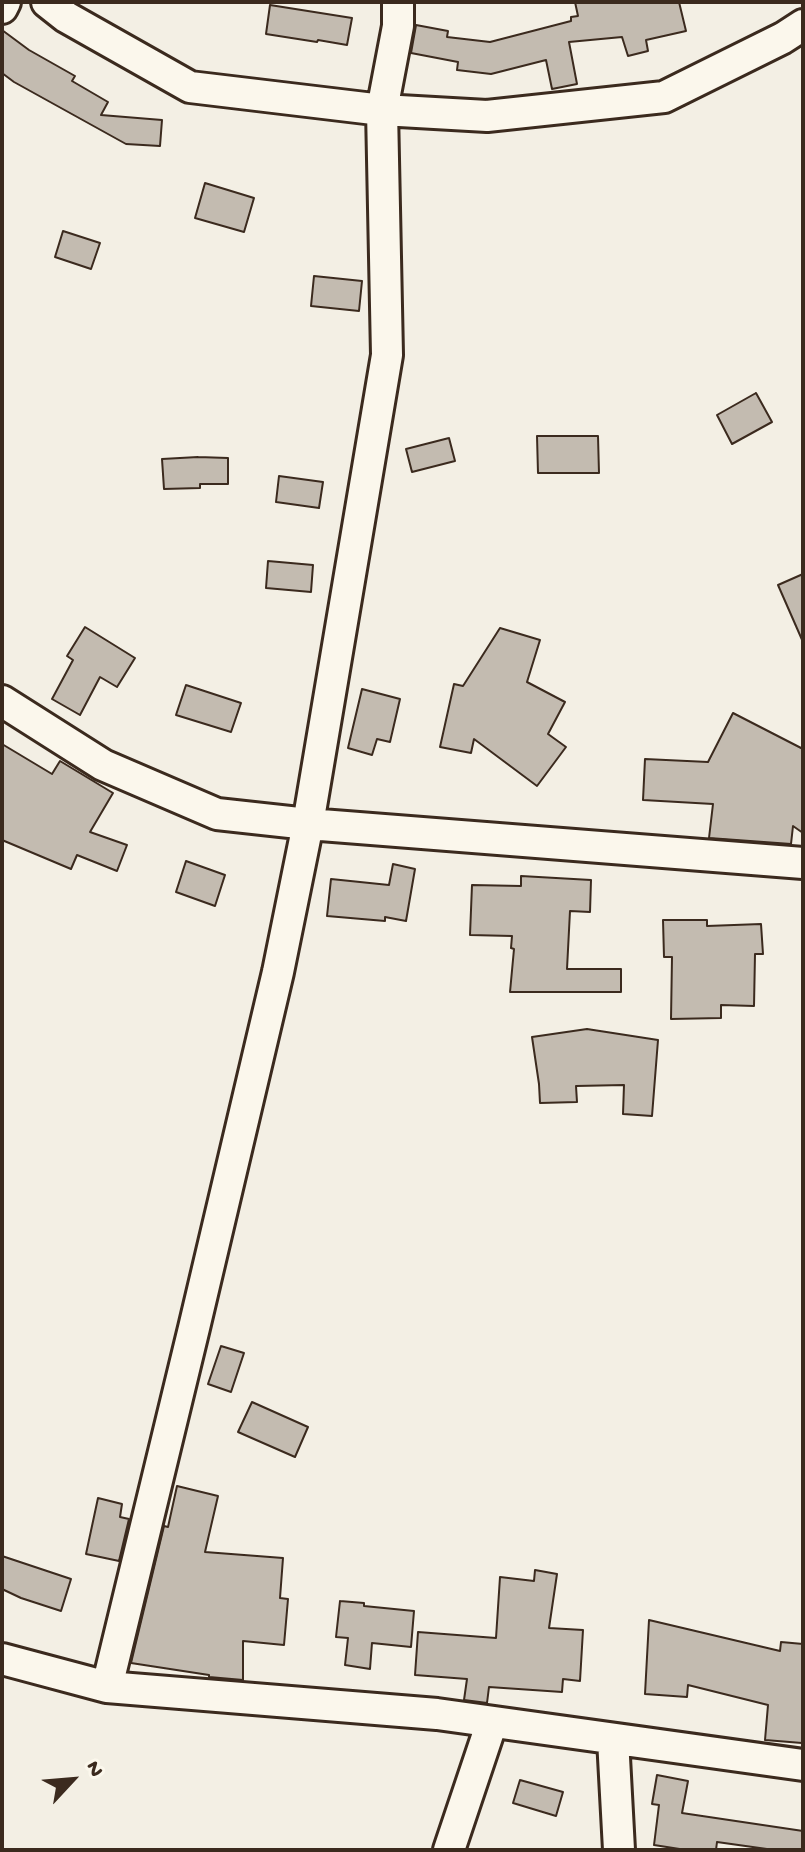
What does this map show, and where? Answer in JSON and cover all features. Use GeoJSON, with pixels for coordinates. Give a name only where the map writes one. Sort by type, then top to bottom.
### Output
{"type":"FeatureCollection","features":[{"type":"Feature","properties":{"kind":"street"},"geometry":{"type":"LineString","coordinates":[[2,8],[5,2]]}},
{"type":"Feature","properties":{"kind":"street"},"geometry":{"type":"LineString","coordinates":[[47,2],[66,17],[190,87],[382,110],[487,116],[664,97],[803,25]]}},
{"type":"Feature","properties":{"kind":"street"},"geometry":{"type":"LineString","coordinates":[[107,1687],[278,972],[308,824],[387,355],[382,110],[398,26],[398,2]]}},
{"type":"Feature","properties":{"kind":"street"},"geometry":{"type":"LineString","coordinates":[[2,701],[103,765],[217,814],[803,863]]}},
{"type":"Feature","properties":{"kind":"street"},"geometry":{"type":"LineString","coordinates":[[2,1659],[107,1687],[437,1714],[803,1765]]}},
{"type":"Feature","properties":{"kind":"street"},"geometry":{"type":"LineString","coordinates":[[449,1850],[492,1722]]}},
{"type":"Feature","properties":{"kind":"street"},"geometry":{"type":"LineString","coordinates":[[613,1739],[619,1850]]}},
{"type":"Feature","properties":{"kind":"building"},"geometry":{"type":"Polygon","coordinates":[[[575,2],[679,2],[686,31],[646,40],[648,51],[628,56],[622,37],[569,42],[577,84],[552,89],[546,60],[491,74],[457,70],[458,62],[411,53],[416,25],[448,31],[447,37],[490,42],[571,21],[571,17],[578,16],[575,2]]]}},
{"type":"Feature","properties":{"kind":"building"},"geometry":{"type":"Polygon","coordinates":[[[270,5],[352,18],[347,45],[266,34],[270,5]]]}},
{"type":"Feature","properties":{"kind":"building"},"geometry":{"type":"Polygon","coordinates":[[[2,30],[29,50],[75,76],[72,81],[108,102],[101,115],[162,120],[160,146],[126,144],[14,82],[2,73],[2,30]]]}},
{"type":"Feature","properties":{"kind":"building"},"geometry":{"type":"Polygon","coordinates":[[[205,183],[254,198],[244,232],[195,218],[205,183]]]}},
{"type":"Feature","properties":{"kind":"building"},"geometry":{"type":"Polygon","coordinates":[[[63,231],[100,243],[91,269],[55,257],[63,231]]]}},
{"type":"Feature","properties":{"kind":"building"},"geometry":{"type":"Polygon","coordinates":[[[314,276],[362,281],[359,311],[311,306],[314,276]]]}},
{"type":"Feature","properties":{"kind":"building"},"geometry":{"type":"Polygon","coordinates":[[[756,393],[772,422],[732,444],[717,415],[756,393]]]}},
{"type":"Feature","properties":{"kind":"building"},"geometry":{"type":"Polygon","coordinates":[[[537,436],[598,436],[599,473],[538,473],[537,436]]]}},
{"type":"Feature","properties":{"kind":"building"},"geometry":{"type":"Polygon","coordinates":[[[449,438],[455,461],[412,472],[406,449],[449,438]]]}},
{"type":"Feature","properties":{"kind":"building"},"geometry":{"type":"Polygon","coordinates":[[[228,458],[228,484],[164,489],[162,459],[228,458]]]}},
{"type":"Feature","properties":{"kind":"building"},"geometry":{"type":"Polygon","coordinates":[[[279,476],[323,482],[319,508],[276,502],[279,476]]]}},
{"type":"Feature","properties":{"kind":"building"},"geometry":{"type":"Polygon","coordinates":[[[268,561],[313,565],[311,592],[266,588],[268,561]]]}},
{"type":"Feature","properties":{"kind":"building"},"geometry":{"type":"Polygon","coordinates":[[[803,574],[803,642],[778,585],[803,574]]]}},
{"type":"Feature","properties":{"kind":"building"},"geometry":{"type":"Polygon","coordinates":[[[85,627],[135,658],[117,687],[100,677],[80,715],[52,699],[73,660],[67,656],[85,627]]]}},
{"type":"Feature","properties":{"kind":"building"},"geometry":{"type":"Polygon","coordinates":[[[500,628],[540,640],[527,682],[565,702],[548,734],[566,747],[537,786],[474,739],[471,753],[440,747],[454,684],[463,686],[500,628]]]}},
{"type":"Feature","properties":{"kind":"building"},"geometry":{"type":"Polygon","coordinates":[[[186,685],[241,703],[231,732],[176,715],[186,685]]]}},
{"type":"Feature","properties":{"kind":"building"},"geometry":{"type":"Polygon","coordinates":[[[362,689],[400,699],[390,742],[377,739],[372,755],[348,748],[362,689]]]}},
{"type":"Feature","properties":{"kind":"building"},"geometry":{"type":"Polygon","coordinates":[[[733,713],[803,749],[803,833],[793,826],[791,844],[709,838],[713,804],[643,800],[645,759],[708,762],[733,713]]]}},
{"type":"Feature","properties":{"kind":"building"},"geometry":{"type":"Polygon","coordinates":[[[2,744],[52,774],[60,761],[113,793],[90,832],[127,845],[117,871],[77,855],[71,869],[2,840],[2,744]]]}},
{"type":"Feature","properties":{"kind":"building"},"geometry":{"type":"Polygon","coordinates":[[[186,861],[225,875],[215,906],[176,892],[186,861]]]}},
{"type":"Feature","properties":{"kind":"building"},"geometry":{"type":"Polygon","coordinates":[[[393,864],[415,869],[406,921],[385,917],[385,921],[327,916],[331,879],[389,885],[393,864]]]}},
{"type":"Feature","properties":{"kind":"building"},"geometry":{"type":"Polygon","coordinates":[[[521,876],[591,880],[590,912],[570,911],[567,969],[621,969],[621,992],[510,992],[514,949],[511,948],[512,936],[470,935],[472,885],[521,886],[521,876]]]}},
{"type":"Feature","properties":{"kind":"building"},"geometry":{"type":"Polygon","coordinates":[[[663,920],[707,920],[707,926],[761,924],[763,954],[755,954],[754,1006],[721,1005],[721,1018],[671,1019],[672,957],[664,957],[663,920]]]}},
{"type":"Feature","properties":{"kind":"building"},"geometry":{"type":"Polygon","coordinates":[[[587,1029],[658,1040],[652,1116],[623,1114],[624,1085],[576,1086],[577,1102],[540,1103],[532,1037],[587,1029]]]}},
{"type":"Feature","properties":{"kind":"building"},"geometry":{"type":"Polygon","coordinates":[[[221,1346],[244,1353],[231,1392],[208,1384],[221,1346]]]}},
{"type":"Feature","properties":{"kind":"building"},"geometry":{"type":"Polygon","coordinates":[[[252,1402],[308,1427],[295,1457],[238,1432],[252,1402]]]}},
{"type":"Feature","properties":{"kind":"building"},"geometry":{"type":"Polygon","coordinates":[[[177,1486],[218,1496],[205,1552],[283,1558],[280,1598],[288,1599],[284,1645],[243,1641],[243,1680],[131,1663],[164,1526],[168,1527],[177,1486]]]}},
{"type":"Feature","properties":{"kind":"building"},"geometry":{"type":"Polygon","coordinates":[[[98,1498],[122,1504],[120,1517],[129,1519],[119,1561],[86,1554],[98,1498]]]}},
{"type":"Feature","properties":{"kind":"building"},"geometry":{"type":"Polygon","coordinates":[[[2,1556],[71,1579],[61,1611],[2,1589],[2,1556]]]}},
{"type":"Feature","properties":{"kind":"building"},"geometry":{"type":"Polygon","coordinates":[[[535,1570],[557,1574],[549,1628],[583,1630],[580,1681],[563,1679],[562,1692],[489,1687],[487,1703],[464,1700],[467,1679],[415,1675],[418,1632],[496,1638],[500,1577],[534,1581],[535,1570]]]}},
{"type":"Feature","properties":{"kind":"building"},"geometry":{"type":"Polygon","coordinates":[[[340,1601],[414,1611],[411,1647],[372,1643],[370,1669],[345,1665],[348,1638],[336,1637],[340,1601]]]}},
{"type":"Feature","properties":{"kind":"building"},"geometry":{"type":"Polygon","coordinates":[[[649,1620],[780,1651],[781,1642],[803,1644],[802,1743],[765,1740],[768,1705],[688,1685],[687,1697],[645,1694],[649,1620]]]}},
{"type":"Feature","properties":{"kind":"building"},"geometry":{"type":"Polygon","coordinates":[[[657,1775],[688,1781],[682,1813],[803,1831],[803,1850],[774,1850],[717,1842],[716,1850],[686,1850],[654,1845],[659,1805],[652,1804],[657,1775]]]}},
{"type":"Feature","properties":{"kind":"building"},"geometry":{"type":"Polygon","coordinates":[[[520,1780],[563,1792],[556,1816],[513,1803],[520,1780]]]}}]}
